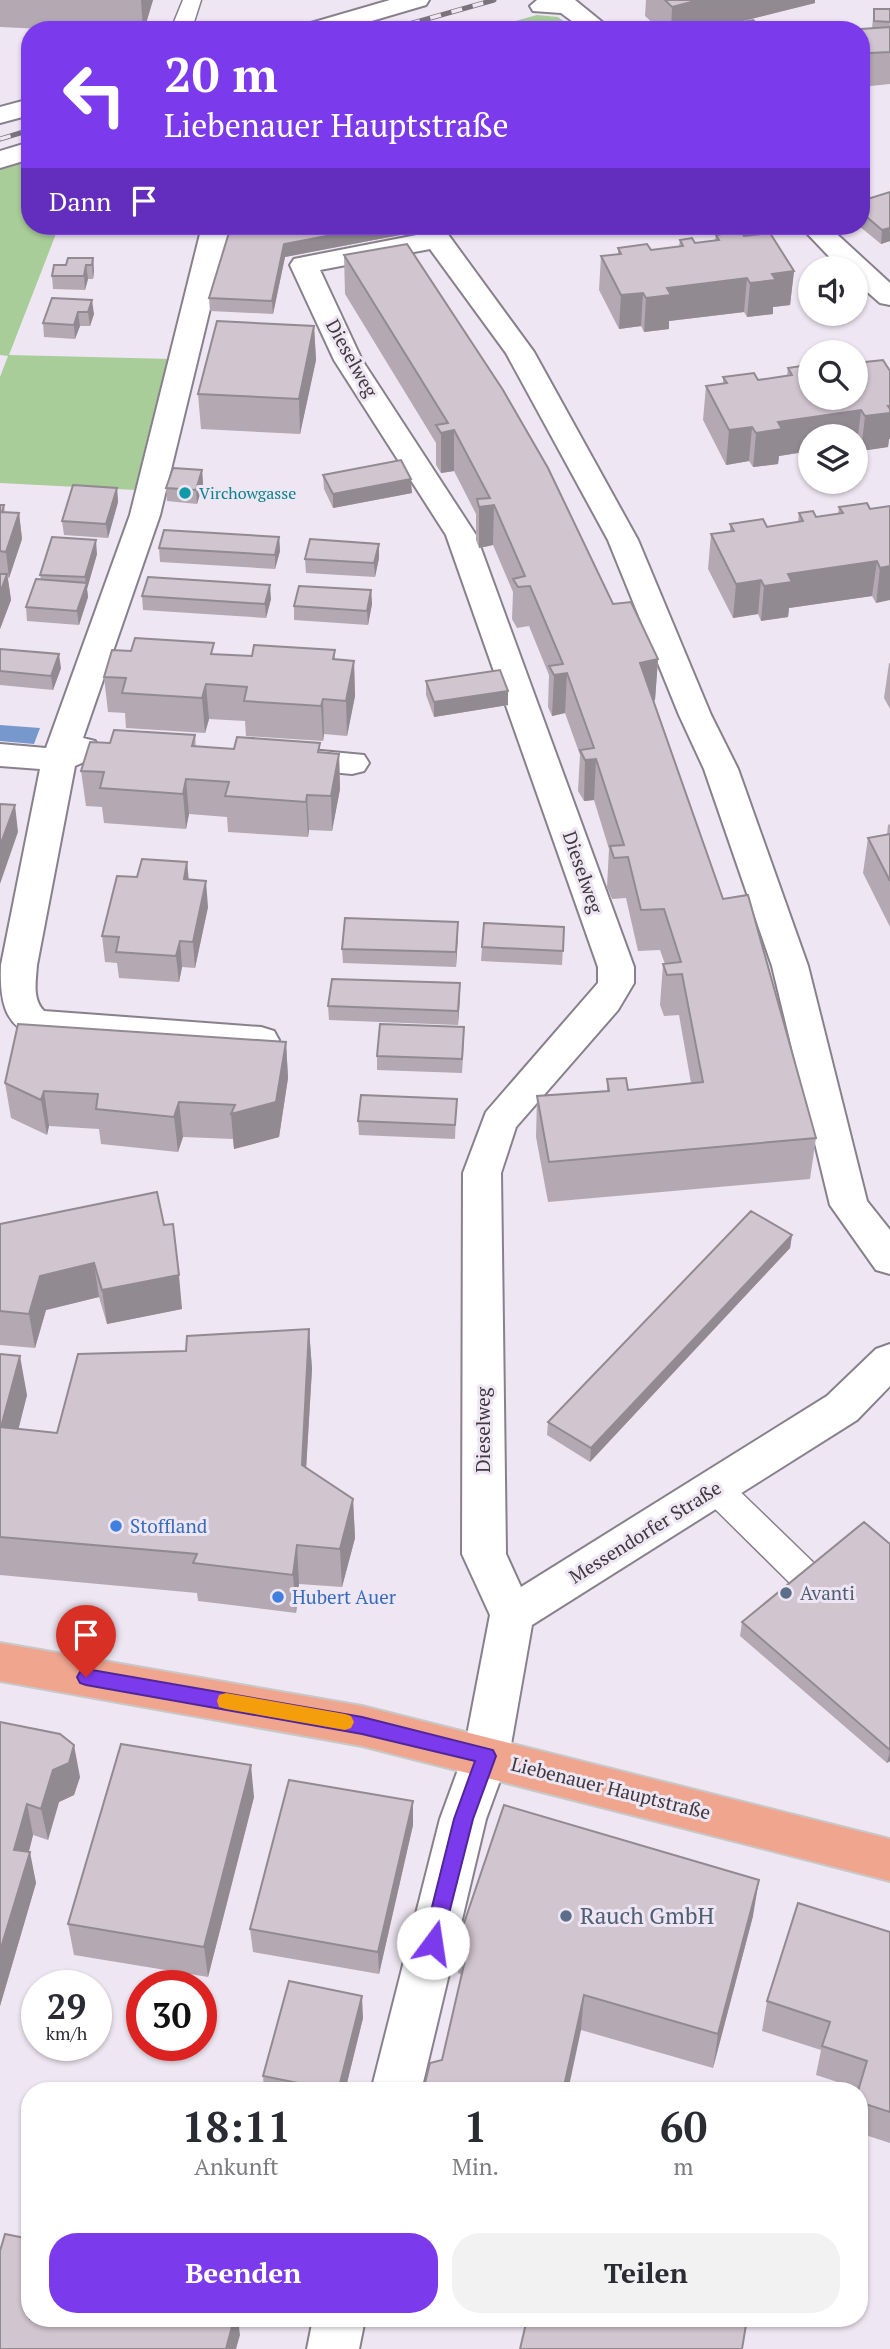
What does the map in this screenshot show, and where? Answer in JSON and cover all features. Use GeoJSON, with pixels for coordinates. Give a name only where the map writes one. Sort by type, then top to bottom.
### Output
{"type":"FeatureCollection","features":[{"type":"Feature","properties":{"kind":"main road","name":"Liebenauer Hauptstraße"},"geometry":{"type":"LineString","coordinates":[[0,1662],[362,1726],[890,1860]]}},
{"type":"Feature","properties":{"kind":"street"},"geometry":{"type":"LineString","coordinates":[[344,21],[417,0]]}},
{"type":"Feature","properties":{"kind":"street"},"geometry":{"type":"LineString","coordinates":[[542,6],[566,5],[588,21]]}},
{"type":"Feature","properties":{"kind":"street"},"geometry":{"type":"LineString","coordinates":[[0,114],[21,109]]}},
{"type":"Feature","properties":{"kind":"street"},"geometry":{"type":"LineString","coordinates":[[0,160],[21,153]]}},
{"type":"Feature","properties":{"kind":"street"},"geometry":{"type":"LineString","coordinates":[[214,235],[145,515],[59,760],[19,965],[16,998],[24,1015],[35,1023],[261,1040]]}},
{"type":"Feature","properties":{"kind":"street"},"geometry":{"type":"LineString","coordinates":[[822,235],[890,298]]}},
{"type":"Feature","properties":{"kind":"street","name":"Dieselweg"},"geometry":{"type":"LineString","coordinates":[[512,1615],[484,1554],[482,1172],[499,1122],[605,1001],[616,983],[616,967],[461,535],[348,360],[304,265],[438,239],[520,352],[623,540],[695,715],[721,769],[790,967],[849,1205],[890,1259]]}},
{"type":"Feature","properties":{"kind":"street"},"geometry":{"type":"LineString","coordinates":[[0,755],[59,760],[85,748],[112,746]]}},
{"type":"Feature","properties":{"kind":"street"},"geometry":{"type":"LineString","coordinates":[[259,757],[352,763]]}},
{"type":"Feature","properties":{"kind":"street","name":"Messendorfer Straße"},"geometry":{"type":"LineString","coordinates":[[512,1615],[842,1408],[890,1360]]}},
{"type":"Feature","properties":{"kind":"street"},"geometry":{"type":"LineString","coordinates":[[398,2082],[463,1819],[486,1756],[512,1615]]}},
{"type":"Feature","properties":{"kind":"street"},"geometry":{"type":"LineString","coordinates":[[333,2349],[337,2327]]}},
{"type":"Feature","properties":{"kind":"lane"},"geometry":{"type":"LineString","coordinates":[[184,21],[192,0]]}},
{"type":"Feature","properties":{"kind":"lane"},"geometry":{"type":"LineString","coordinates":[[715,1488],[808,1579]]}},
{"type":"Feature","properties":{"kind":"green space"},"geometry":{"type":"Polygon","coordinates":[[[537,15],[558,17],[563,21],[515,21],[537,15]]]}},
{"type":"Feature","properties":{"kind":"green space"},"geometry":{"type":"Polygon","coordinates":[[[21,161],[21,235],[56,235],[9,355],[172,359],[136,490],[0,483],[0,377],[8,356],[0,355],[0,170],[21,161]]]}},
{"type":"Feature","properties":{"kind":"water"},"geometry":{"type":"Polygon","coordinates":[[[0,725],[40,728],[34,744],[0,741],[0,725]]]}},
{"type":"Feature","properties":{"kind":"building"},"geometry":{"type":"Polygon","coordinates":[[[665,0],[699,0],[672,7],[665,0]]]}},
{"type":"Feature","properties":{"kind":"building"},"geometry":{"type":"Polygon","coordinates":[[[874,9],[890,9],[890,22],[874,21],[874,9]]]}},
{"type":"Feature","properties":{"kind":"building"},"geometry":{"type":"Polygon","coordinates":[[[890,27],[890,52],[870,53],[870,28],[890,27]]]}},
{"type":"Feature","properties":{"kind":"building"},"geometry":{"type":"Polygon","coordinates":[[[890,192],[890,228],[882,230],[870,220],[870,198],[890,192]]]}},
{"type":"Feature","properties":{"kind":"building"},"geometry":{"type":"Polygon","coordinates":[[[228,235],[332,235],[284,244],[272,301],[209,298],[228,235]]]}},
{"type":"Feature","properties":{"kind":"building"},"geometry":{"type":"Polygon","coordinates":[[[716,235],[771,235],[794,271],[772,274],[776,280],[750,283],[747,278],[667,288],[671,295],[646,298],[643,293],[621,295],[601,256],[621,254],[618,248],[647,244],[651,250],[683,246],[680,240],[692,238],[695,243],[719,240],[716,235]]]}},
{"type":"Feature","properties":{"kind":"building"},"geometry":{"type":"Polygon","coordinates":[[[407,244],[503,390],[548,468],[613,604],[631,602],[658,659],[640,663],[723,899],[748,895],[816,1138],[549,1162],[537,1096],[609,1091],[607,1079],[626,1078],[628,1090],[703,1082],[682,974],[667,975],[663,964],[681,962],[664,909],[641,910],[628,857],[614,858],[610,846],[624,845],[596,759],[585,760],[580,750],[594,748],[567,673],[554,675],[549,666],[563,664],[530,586],[518,587],[513,579],[525,576],[494,505],[479,507],[477,499],[490,498],[454,430],[441,433],[436,425],[448,423],[344,255],[407,244]]]}},
{"type":"Feature","properties":{"kind":"building"},"geometry":{"type":"Polygon","coordinates":[[[68,258],[93,258],[92,265],[86,265],[84,276],[52,276],[54,265],[66,265],[68,258]]]}},
{"type":"Feature","properties":{"kind":"building"},"geometry":{"type":"Polygon","coordinates":[[[52,298],[92,300],[88,312],[78,312],[74,325],[43,323],[52,298]]]}},
{"type":"Feature","properties":{"kind":"building"},"geometry":{"type":"Polygon","coordinates":[[[217,321],[314,326],[299,399],[198,394],[217,321]]]}},
{"type":"Feature","properties":{"kind":"building"},"geometry":{"type":"Polygon","coordinates":[[[883,360],[890,371],[890,413],[865,416],[861,410],[868,410],[868,362],[883,360]]]}},
{"type":"Feature","properties":{"kind":"building"},"geometry":{"type":"Polygon","coordinates":[[[798,366],[798,410],[861,410],[778,422],[782,429],[756,433],[752,427],[729,430],[706,386],[727,383],[723,377],[754,373],[758,380],[792,375],[788,368],[798,366]]]}},
{"type":"Feature","properties":{"kind":"building"},"geometry":{"type":"Polygon","coordinates":[[[401,460],[411,479],[333,494],[323,475],[401,460]]]}},
{"type":"Feature","properties":{"kind":"building"},"geometry":{"type":"Polygon","coordinates":[[[173,468],[202,470],[196,490],[166,488],[173,468]]]}},
{"type":"Feature","properties":{"kind":"building"},"geometry":{"type":"Polygon","coordinates":[[[73,485],[117,488],[106,524],[62,521],[73,485]]]}},
{"type":"Feature","properties":{"kind":"building"},"geometry":{"type":"Polygon","coordinates":[[[867,503],[870,509],[890,506],[890,566],[880,568],[877,561],[788,574],[792,582],[764,586],[761,580],[736,584],[711,534],[734,531],[730,524],[763,519],[767,527],[803,521],[799,513],[813,511],[816,517],[843,513],[839,507],[867,503]]]}},
{"type":"Feature","properties":{"kind":"building"},"geometry":{"type":"Polygon","coordinates":[[[0,505],[4,505],[2,512],[19,513],[6,552],[0,551],[0,505]]]}},
{"type":"Feature","properties":{"kind":"building"},"geometry":{"type":"Polygon","coordinates":[[[164,530],[279,537],[275,555],[159,548],[164,530]]]}},
{"type":"Feature","properties":{"kind":"building"},"geometry":{"type":"Polygon","coordinates":[[[52,537],[96,540],[85,577],[40,575],[52,537]]]}},
{"type":"Feature","properties":{"kind":"building"},"geometry":{"type":"Polygon","coordinates":[[[310,539],[379,544],[374,563],[305,559],[310,539]]]}},
{"type":"Feature","properties":{"kind":"building"},"geometry":{"type":"Polygon","coordinates":[[[0,574],[7,574],[0,593],[0,574]]]}},
{"type":"Feature","properties":{"kind":"building"},"geometry":{"type":"Polygon","coordinates":[[[148,577],[270,585],[265,604],[142,596],[148,577]]]}},
{"type":"Feature","properties":{"kind":"building"},"geometry":{"type":"Polygon","coordinates":[[[36,579],[87,583],[77,611],[26,607],[36,579]]]}},
{"type":"Feature","properties":{"kind":"building"},"geometry":{"type":"Polygon","coordinates":[[[299,586],[371,590],[367,611],[294,606],[299,586]]]}},
{"type":"Feature","properties":{"kind":"building"},"geometry":{"type":"Polygon","coordinates":[[[135,638],[214,643],[211,654],[252,656],[254,645],[335,650],[333,659],[354,661],[346,701],[323,699],[321,706],[244,701],[247,687],[206,684],[202,698],[122,693],[126,678],[104,677],[112,650],[131,651],[135,638]]]}},
{"type":"Feature","properties":{"kind":"building"},"geometry":{"type":"Polygon","coordinates":[[[0,649],[59,654],[51,676],[0,671],[0,649]]]}},
{"type":"Feature","properties":{"kind":"building"},"geometry":{"type":"Polygon","coordinates":[[[500,670],[508,691],[434,702],[426,681],[500,670]]]}},
{"type":"Feature","properties":{"kind":"building"},"geometry":{"type":"Polygon","coordinates":[[[114,730],[195,735],[192,746],[234,749],[237,737],[320,743],[318,752],[339,754],[331,796],[307,795],[306,802],[225,796],[229,782],[186,779],[183,794],[100,788],[104,772],[81,771],[90,742],[110,743],[114,730]]]}},
{"type":"Feature","properties":{"kind":"building"},"geometry":{"type":"Polygon","coordinates":[[[0,804],[15,805],[0,846],[0,804]]]}},
{"type":"Feature","properties":{"kind":"building"},"geometry":{"type":"Polygon","coordinates":[[[890,834],[890,881],[868,838],[890,834]]]}},
{"type":"Feature","properties":{"kind":"building"},"geometry":{"type":"Polygon","coordinates":[[[142,859],[187,862],[184,879],[206,881],[193,942],[180,941],[176,956],[116,952],[119,937],[102,936],[117,876],[137,877],[142,859]]]}},
{"type":"Feature","properties":{"kind":"building"},"geometry":{"type":"Polygon","coordinates":[[[345,918],[458,922],[456,952],[342,949],[345,918]]]}},
{"type":"Feature","properties":{"kind":"building"},"geometry":{"type":"Polygon","coordinates":[[[484,923],[564,927],[563,951],[482,947],[484,923]]]}},
{"type":"Feature","properties":{"kind":"building"},"geometry":{"type":"Polygon","coordinates":[[[332,979],[460,983],[458,1011],[328,1006],[332,979]]]}},
{"type":"Feature","properties":{"kind":"building"},"geometry":{"type":"Polygon","coordinates":[[[18,1024],[286,1042],[276,1102],[231,1114],[235,1105],[179,1102],[174,1117],[96,1109],[98,1094],[44,1091],[41,1100],[5,1083],[18,1024]]]}},
{"type":"Feature","properties":{"kind":"building"},"geometry":{"type":"Polygon","coordinates":[[[380,1024],[464,1027],[462,1059],[377,1056],[380,1024]]]}},
{"type":"Feature","properties":{"kind":"building"},"geometry":{"type":"Polygon","coordinates":[[[361,1095],[457,1099],[455,1125],[358,1121],[361,1095]]]}},
{"type":"Feature","properties":{"kind":"building"},"geometry":{"type":"Polygon","coordinates":[[[157,1192],[164,1225],[173,1224],[179,1275],[102,1290],[94,1263],[40,1276],[29,1314],[0,1311],[0,1224],[157,1192]]]}},
{"type":"Feature","properties":{"kind":"building"},"geometry":{"type":"Polygon","coordinates":[[[751,1211],[792,1235],[591,1448],[548,1422],[751,1211]]]}},
{"type":"Feature","properties":{"kind":"building"},"geometry":{"type":"Polygon","coordinates":[[[309,1329],[302,1465],[353,1499],[340,1549],[297,1545],[293,1575],[193,1563],[197,1554],[0,1537],[0,1354],[20,1356],[1,1427],[57,1433],[78,1354],[186,1351],[187,1336],[309,1329]]]}},
{"type":"Feature","properties":{"kind":"building"},"geometry":{"type":"Polygon","coordinates":[[[864,1522],[890,1544],[890,1750],[742,1622],[864,1522]]]}},
{"type":"Feature","properties":{"kind":"building"},"geometry":{"type":"Polygon","coordinates":[[[0,1722],[60,1734],[74,1745],[69,1763],[53,1770],[41,1809],[27,1804],[14,1850],[30,1852],[0,1951],[0,1722]]]}},
{"type":"Feature","properties":{"kind":"building"},"geometry":{"type":"Polygon","coordinates":[[[121,1744],[251,1765],[204,1947],[68,1924],[121,1744]]]}},
{"type":"Feature","properties":{"kind":"building"},"geometry":{"type":"Polygon","coordinates":[[[289,1780],[413,1801],[378,1952],[250,1929],[289,1780]]]}},
{"type":"Feature","properties":{"kind":"building"},"geometry":{"type":"Polygon","coordinates":[[[504,1805],[759,1880],[718,2034],[584,1995],[565,2082],[425,2082],[430,2063],[442,2060],[469,1943],[459,1938],[504,1805]]]}},
{"type":"Feature","properties":{"kind":"building"},"geometry":{"type":"Polygon","coordinates":[[[798,1903],[890,1932],[890,2112],[868,2105],[868,2082],[861,2082],[867,2061],[822,2046],[830,2022],[767,2001],[798,1903]]]}},
{"type":"Feature","properties":{"kind":"building"},"geometry":{"type":"Polygon","coordinates":[[[289,1981],[362,1996],[340,2082],[293,2082],[263,2076],[289,1981]]]}},
{"type":"Feature","properties":{"kind":"building"},"geometry":{"type":"Polygon","coordinates":[[[5,2234],[21,2237],[21,2327],[232,2327],[226,2349],[0,2349],[0,2251],[5,2234]]]}},
{"type":"Feature","properties":{"kind":"building"},"geometry":{"type":"Polygon","coordinates":[[[525,2327],[746,2327],[742,2349],[520,2349],[525,2327]]]}},
{"type":"Feature","properties":{"kind":"railway"},"geometry":{"type":"LineString","coordinates":[[420,21],[494,0]]}},
{"type":"Feature","properties":{"kind":"railway"},"geometry":{"type":"LineString","coordinates":[[0,139],[21,133]]}},
{"type":"Feature","properties":{"kind":"slow traffic"},"geometry":{"type":"LineString","coordinates":[[226,1701],[345,1722]]}},
{"type":"Feature","properties":{"kind":"place","name":"Virchowgasse"},"geometry":{"type":"Point","coordinates":[185,493]}},
{"type":"Feature","properties":{"kind":"place","name":"Stoffland"},"geometry":{"type":"Point","coordinates":[116,1526]}},
{"type":"Feature","properties":{"kind":"place","name":"Avanti"},"geometry":{"type":"Point","coordinates":[786,1593]}},
{"type":"Feature","properties":{"kind":"place","name":"Hubert Auer"},"geometry":{"type":"Point","coordinates":[278,1597]}},
{"type":"Feature","properties":{"kind":"place","name":"Rauch GmbH"},"geometry":{"type":"Point","coordinates":[566,1916]}},
{"type":"Feature","properties":{"kind":"route"},"geometry":{"type":"LineString","coordinates":[[86,1677],[362,1726],[486,1756],[463,1819],[433,1943]]}}]}
